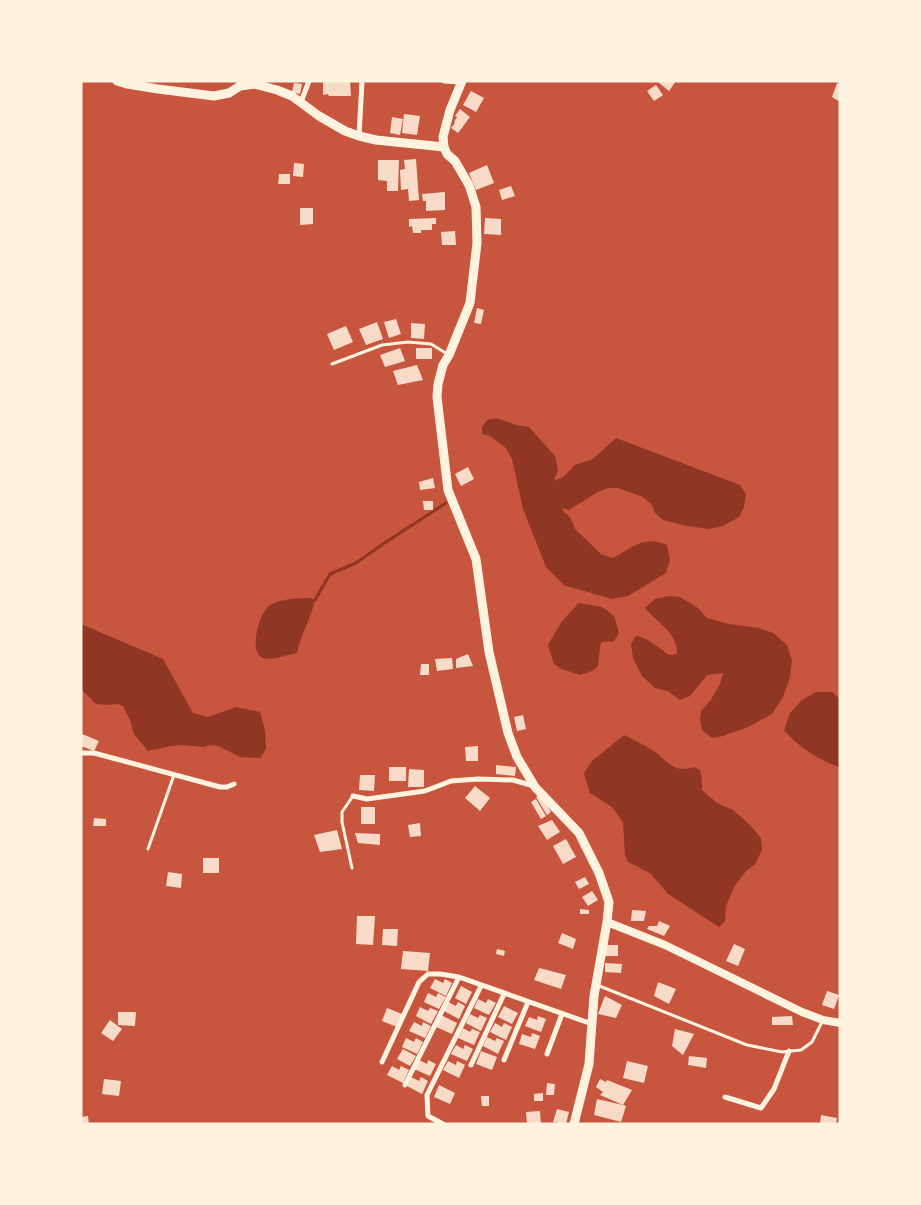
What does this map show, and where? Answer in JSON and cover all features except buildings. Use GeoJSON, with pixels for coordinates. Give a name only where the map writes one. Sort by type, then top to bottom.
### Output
{"type":"FeatureCollection","features":[{"type":"Feature","properties":{"kind":"main road"},"geometry":{"type":"LineString","coordinates":[[117,81],[158,89],[214,96],[240,86],[255,84],[292,96],[319,116],[345,131],[359,136],[376,140],[444,147]]}},
{"type":"Feature","properties":{"kind":"main road"},"geometry":{"type":"LineString","coordinates":[[462,82],[450,110],[443,137],[447,154],[455,161],[469,185],[476,207],[477,243],[470,303],[438,384],[437,397],[448,490],[476,559],[489,652],[508,733],[517,757],[535,787],[579,833],[599,873],[609,902],[594,996],[589,1064],[574,1124]]}},
{"type":"Feature","properties":{"kind":"street"},"geometry":{"type":"LineString","coordinates":[[301,102],[309,81]]}},
{"type":"Feature","properties":{"kind":"street"},"geometry":{"type":"LineString","coordinates":[[359,136],[362,81]]}},
{"type":"Feature","properties":{"kind":"street"},"geometry":{"type":"LineString","coordinates":[[444,81],[462,82]]}},
{"type":"Feature","properties":{"kind":"street"},"geometry":{"type":"LineString","coordinates":[[81,753],[94,754],[220,787],[228,787],[234,784]]}},
{"type":"Feature","properties":{"kind":"street"},"geometry":{"type":"LineString","coordinates":[[353,796],[367,799],[425,792],[451,780],[513,780],[535,787]]}},
{"type":"Feature","properties":{"kind":"street"},"geometry":{"type":"LineString","coordinates":[[607,922],[665,945],[802,1012],[823,1020],[840,1022]]}},
{"type":"Feature","properties":{"kind":"street"},"geometry":{"type":"LineString","coordinates":[[382,1062],[419,982],[428,974],[459,977],[592,1024]]}},
{"type":"Feature","properties":{"kind":"street"},"geometry":{"type":"LineString","coordinates":[[404,1085],[459,977]]}},
{"type":"Feature","properties":{"kind":"street"},"geometry":{"type":"LineString","coordinates":[[443,1124],[428,1116],[427,1095],[482,986]]}},
{"type":"Feature","properties":{"kind":"street"},"geometry":{"type":"LineString","coordinates":[[471,1065],[504,994]]}},
{"type":"Feature","properties":{"kind":"street"},"geometry":{"type":"LineString","coordinates":[[504,1060],[528,1002]]}},
{"type":"Feature","properties":{"kind":"street"},"geometry":{"type":"LineString","coordinates":[[547,1054],[562,1014]]}},
{"type":"Feature","properties":{"kind":"street"},"geometry":{"type":"LineString","coordinates":[[725,1098],[761,1108],[774,1089],[789,1051]]}},
{"type":"Feature","properties":{"kind":"lane"},"geometry":{"type":"LineString","coordinates":[[332,364],[382,345],[408,342],[431,344],[449,355]]}},
{"type":"Feature","properties":{"kind":"lane"},"geometry":{"type":"LineString","coordinates":[[148,849],[174,774]]}},
{"type":"Feature","properties":{"kind":"lane"},"geometry":{"type":"LineString","coordinates":[[352,868],[342,822],[342,812],[353,796]]}},
{"type":"Feature","properties":{"kind":"lane"},"geometry":{"type":"LineString","coordinates":[[596,984],[748,1045],[782,1052],[801,1050],[812,1042],[823,1020]]}},
{"type":"Feature","properties":{"kind":"shaded area"},"geometry":{"type":"Polygon","coordinates":[[[497,418],[516,425],[529,427],[555,456],[558,470],[554,481],[563,477],[575,465],[593,459],[616,438],[740,485],[746,494],[744,507],[739,517],[723,526],[709,529],[663,520],[655,513],[652,505],[643,497],[618,488],[608,488],[598,492],[569,510],[562,508],[570,517],[575,529],[601,554],[613,558],[633,546],[645,542],[659,542],[667,545],[670,560],[666,573],[628,596],[611,599],[565,586],[546,567],[523,509],[512,459],[506,448],[490,436],[482,434],[482,427],[487,420],[497,418]]]}},
{"type":"Feature","properties":{"kind":"shaded area"},"geometry":{"type":"Polygon","coordinates":[[[669,596],[680,597],[698,608],[707,618],[729,624],[759,628],[773,633],[787,645],[792,660],[790,677],[783,697],[772,714],[746,728],[712,738],[702,730],[701,711],[710,701],[720,684],[723,673],[707,675],[690,696],[680,700],[668,691],[655,688],[642,676],[633,658],[631,644],[636,636],[649,641],[669,655],[677,654],[674,639],[670,633],[645,608],[655,599],[669,596]]]}},
{"type":"Feature","properties":{"kind":"shaded area"},"geometry":{"type":"Polygon","coordinates":[[[310,598],[315,600],[297,653],[271,659],[263,658],[256,648],[256,641],[259,624],[265,610],[269,606],[283,600],[310,598]]]}},
{"type":"Feature","properties":{"kind":"shaded area"},"geometry":{"type":"Polygon","coordinates":[[[579,603],[602,607],[614,616],[619,633],[614,641],[602,642],[598,666],[592,671],[580,675],[554,664],[548,645],[562,621],[579,603]]]}},
{"type":"Feature","properties":{"kind":"shaded area"},"geometry":{"type":"Polygon","coordinates":[[[81,624],[163,659],[193,713],[208,717],[236,707],[260,712],[265,731],[266,748],[261,758],[240,757],[218,746],[210,745],[203,747],[171,746],[148,751],[134,734],[123,706],[118,704],[96,704],[83,691],[81,686],[81,624]]]}},
{"type":"Feature","properties":{"kind":"shaded area"},"geometry":{"type":"Polygon","coordinates":[[[816,692],[832,692],[840,699],[840,767],[809,752],[784,730],[790,713],[802,700],[816,692]]]}},
{"type":"Feature","properties":{"kind":"shaded area"},"geometry":{"type":"Polygon","coordinates":[[[624,735],[643,744],[674,767],[686,769],[694,767],[700,770],[702,790],[717,803],[733,810],[761,838],[762,850],[755,864],[746,871],[734,887],[726,906],[725,921],[719,927],[668,894],[650,873],[628,862],[625,855],[623,822],[612,807],[590,793],[584,773],[592,761],[624,735]]]}},
{"type":"Feature","properties":{"kind":"waterway"},"geometry":{"type":"LineString","coordinates":[[315,600],[330,574],[356,563],[446,503]]}}]}
